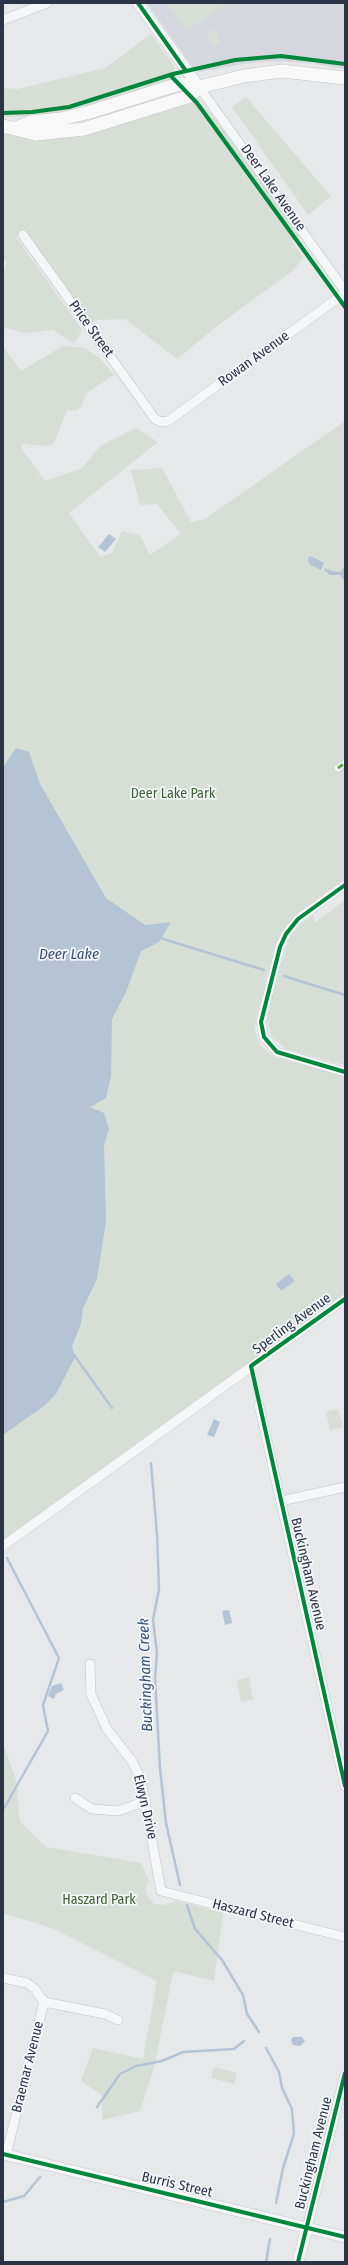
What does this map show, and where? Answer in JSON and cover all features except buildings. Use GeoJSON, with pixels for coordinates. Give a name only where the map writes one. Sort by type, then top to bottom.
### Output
{"type":"FeatureCollection","features":[{"type":"Feature","properties":{"kind":"main road"},"geometry":{"type":"LineString","coordinates":[[3,126],[16,128],[31,122],[61,119],[90,112],[179,84],[199,87],[244,76],[282,71],[345,78]]}},
{"type":"Feature","properties":{"kind":"street"},"geometry":{"type":"LineString","coordinates":[[3,20],[47,3]]}},
{"type":"Feature","properties":{"kind":"street"},"geometry":{"type":"LineString","coordinates":[[138,3],[199,87]]}},
{"type":"Feature","properties":{"kind":"street","name":"Deer Lake Avenue"},"geometry":{"type":"LineString","coordinates":[[199,87],[345,292]]}},
{"type":"Feature","properties":{"kind":"street","name":"Price Street"},"geometry":{"type":"LineString","coordinates":[[22,235],[155,419],[161,422]]}},
{"type":"Feature","properties":{"kind":"street","name":"Rowan Avenue"},"geometry":{"type":"LineString","coordinates":[[161,422],[168,421],[345,292]]}},
{"type":"Feature","properties":{"kind":"street"},"geometry":{"type":"LineString","coordinates":[[338,768],[345,763]]}},
{"type":"Feature","properties":{"kind":"street"},"geometry":{"type":"LineString","coordinates":[[345,885],[298,919],[286,934],[280,947],[261,1022],[264,1037],[277,1052],[345,1072]]}},
{"type":"Feature","properties":{"kind":"street","name":"Sperling Avenue"},"geometry":{"type":"LineString","coordinates":[[3,1546],[345,1299]]}},
{"type":"Feature","properties":{"kind":"street","name":"Buckingham Avenue"},"geometry":{"type":"LineString","coordinates":[[259,1405],[345,1786]]}},
{"type":"Feature","properties":{"kind":"street"},"geometry":{"type":"LineString","coordinates":[[281,1501],[345,1487]]}},
{"type":"Feature","properties":{"kind":"street","name":"Elwyn Drive"},"geometry":{"type":"LineString","coordinates":[[90,1664],[91,1694],[107,1729],[132,1760],[141,1780],[161,1891]]}},
{"type":"Feature","properties":{"kind":"street"},"geometry":{"type":"LineString","coordinates":[[75,1798],[92,1809],[118,1811],[146,1801]]}},
{"type":"Feature","properties":{"kind":"street","name":"Haszard Street"},"geometry":{"type":"LineString","coordinates":[[161,1891],[345,1937]]}},
{"type":"Feature","properties":{"kind":"street"},"geometry":{"type":"LineString","coordinates":[[3,1978],[27,1983],[35,1989],[44,2002],[98,2013],[118,2020]]}},
{"type":"Feature","properties":{"kind":"street","name":"Braemar Avenue"},"geometry":{"type":"LineString","coordinates":[[5,2154],[44,2002]]}},
{"type":"Feature","properties":{"kind":"street","name":"Buckingham Avenue"},"geometry":{"type":"LineString","coordinates":[[298,2262],[345,2073]]}},
{"type":"Feature","properties":{"kind":"street","name":"Burris Street"},"geometry":{"type":"LineString","coordinates":[[5,2154],[345,2237]]}},
{"type":"Feature","properties":{"kind":"shaded area"},"geometry":{"type":"Polygon","coordinates":[[[147,3],[345,3],[345,69],[310,63],[273,61],[255,62],[199,72],[194,69],[147,3]]]}},
{"type":"Feature","properties":{"kind":"green space"},"geometry":{"type":"Polygon","coordinates":[[[167,3],[227,3],[187,31],[167,3]]]}},
{"type":"Feature","properties":{"kind":"green space"},"geometry":{"type":"Polygon","coordinates":[[[215,29],[220,42],[214,47],[211,45],[207,32],[215,29]]]}},
{"type":"Feature","properties":{"kind":"green space"},"geometry":{"type":"Polygon","coordinates":[[[151,34],[175,68],[175,74],[170,81],[89,106],[44,116],[3,117],[3,88],[18,89],[105,68],[151,34]]]}},
{"type":"Feature","properties":{"kind":"green space"},"geometry":{"type":"Polygon","coordinates":[[[246,97],[331,196],[308,215],[232,107],[246,97]]]}},
{"type":"Feature","properties":{"kind":"green space"},"geometry":{"type":"Polygon","coordinates":[[[195,102],[202,105],[213,116],[299,236],[292,241],[303,257],[294,270],[221,323],[177,359],[125,319],[97,320],[92,323],[25,233],[20,237],[18,234],[16,237],[82,330],[74,344],[53,330],[23,333],[3,327],[3,275],[7,261],[3,260],[3,133],[29,136],[90,133],[195,102]]]}},
{"type":"Feature","properties":{"kind":"green space","name":"Deer Lake Park"},"geometry":{"type":"Polygon","coordinates":[[[3,346],[21,371],[63,346],[84,348],[100,358],[114,375],[85,394],[82,407],[75,411],[67,410],[54,443],[48,446],[23,444],[21,448],[45,481],[82,468],[100,446],[136,428],[158,442],[69,513],[100,557],[112,553],[122,531],[140,535],[150,555],[181,534],[157,504],[140,505],[131,470],[162,468],[191,522],[205,519],[345,421],[345,879],[304,909],[290,921],[280,934],[274,948],[254,1028],[260,1045],[274,1057],[345,1077],[345,1293],[11,1534],[9,1539],[3,1540],[3,346]]]}},
{"type":"Feature","properties":{"kind":"green space"},"geometry":{"type":"Polygon","coordinates":[[[345,900],[345,1065],[286,1049],[272,1037],[267,1020],[268,1009],[289,939],[296,929],[313,914],[314,923],[345,900]]]}},
{"type":"Feature","properties":{"kind":"green space"},"geometry":{"type":"Polygon","coordinates":[[[338,1409],[343,1427],[330,1430],[326,1412],[338,1409]]]}},
{"type":"Feature","properties":{"kind":"green space"},"geometry":{"type":"Polygon","coordinates":[[[249,1677],[253,1700],[241,1702],[237,1680],[249,1677]]]}},
{"type":"Feature","properties":{"kind":"green space","name":"Haszard Park"},"geometry":{"type":"Polygon","coordinates":[[[3,1743],[16,1780],[20,1821],[46,1847],[141,1863],[149,1881],[146,1887],[146,1893],[154,1904],[163,1905],[176,1901],[223,1913],[214,1981],[177,1972],[173,1973],[154,2068],[140,2111],[102,2120],[102,2095],[81,2081],[93,2048],[143,2059],[157,1981],[52,1928],[3,1913],[3,1743]]]}},
{"type":"Feature","properties":{"kind":"green space"},"geometry":{"type":"Polygon","coordinates":[[[214,2067],[237,2073],[234,2084],[211,2078],[214,2067]]]}},
{"type":"Feature","properties":{"kind":"water"},"geometry":{"type":"Polygon","coordinates":[[[109,534],[116,539],[105,552],[98,547],[109,534]]]}},
{"type":"Feature","properties":{"kind":"water"},"geometry":{"type":"Polygon","coordinates":[[[311,556],[324,563],[321,570],[309,564],[308,558],[311,556]]]}},
{"type":"Feature","properties":{"kind":"water"},"geometry":{"type":"Polygon","coordinates":[[[345,566],[344,581],[340,575],[330,575],[324,570],[325,568],[340,572],[345,566]]]}},
{"type":"Feature","properties":{"kind":"water","name":"Deer Lake"},"geometry":{"type":"Polygon","coordinates":[[[16,748],[29,752],[40,784],[106,898],[145,925],[171,922],[159,942],[141,951],[126,992],[112,1019],[111,1076],[106,1098],[90,1107],[104,1113],[109,1129],[104,1145],[106,1221],[97,1279],[83,1308],[81,1324],[72,1346],[75,1357],[56,1394],[44,1406],[3,1435],[3,767],[16,748]]]}},
{"type":"Feature","properties":{"kind":"water"},"geometry":{"type":"Polygon","coordinates":[[[289,1274],[295,1281],[281,1291],[276,1284],[289,1274]]]}},
{"type":"Feature","properties":{"kind":"water"},"geometry":{"type":"Polygon","coordinates":[[[214,1419],[220,1422],[214,1437],[207,1435],[214,1419]]]}},
{"type":"Feature","properties":{"kind":"water"},"geometry":{"type":"Polygon","coordinates":[[[229,1610],[232,1623],[225,1625],[222,1611],[229,1610]]]}},
{"type":"Feature","properties":{"kind":"water"},"geometry":{"type":"Polygon","coordinates":[[[61,1683],[64,1690],[56,1694],[54,1699],[48,1696],[52,1686],[61,1683]]]}},
{"type":"Feature","properties":{"kind":"water"},"geometry":{"type":"Polygon","coordinates":[[[293,2037],[302,2037],[305,2041],[300,2046],[293,2045],[291,2040],[293,2037]]]}},
{"type":"Feature","properties":{"kind":"waterway"},"geometry":{"type":"LineString","coordinates":[[160,938],[264,970]]}},
{"type":"Feature","properties":{"kind":"waterway"},"geometry":{"type":"LineString","coordinates":[[284,976],[345,995]]}},
{"type":"Feature","properties":{"kind":"waterway","name":"Buckingham Creek"},"geometry":{"type":"LineString","coordinates":[[74,1355],[112,1408]]}},
{"type":"Feature","properties":{"kind":"waterway","name":"Buckingham Creek"},"geometry":{"type":"LineString","coordinates":[[151,1463],[157,1535],[159,1589],[153,1620],[157,1653],[155,1678],[160,1768],[166,1823],[180,1885]]}},
{"type":"Feature","properties":{"kind":"waterway"},"geometry":{"type":"LineString","coordinates":[[3,1810],[48,1731],[43,1705],[59,1658],[7,1558]]}},
{"type":"Feature","properties":{"kind":"waterway","name":"Buckingham Creek"},"geometry":{"type":"LineString","coordinates":[[187,1905],[195,1929],[222,1960],[243,1995],[247,2014],[259,2032]]}},
{"type":"Feature","properties":{"kind":"waterway"},"geometry":{"type":"LineString","coordinates":[[97,2107],[120,2074],[136,2066],[162,2061],[183,2052],[234,2049],[244,2041]]}},
{"type":"Feature","properties":{"kind":"waterway","name":"Buckingham Creek"},"geometry":{"type":"LineString","coordinates":[[266,2048],[279,2072],[282,2088],[292,2109],[294,2134],[283,2168],[276,2203]]}},
{"type":"Feature","properties":{"kind":"waterway"},"geometry":{"type":"LineString","coordinates":[[3,2202],[24,2196],[40,2177]]}},
{"type":"Feature","properties":{"kind":"waterway","name":"Buckingham Creek"},"geometry":{"type":"LineString","coordinates":[[266,2262],[270,2239]]}},
{"type":"Feature","properties":{"kind":"marked path"},"geometry":{"type":"LineString","coordinates":[[338,768],[345,763]]}},
{"type":"Feature","properties":{"kind":"cycle path"},"geometry":{"type":"LineString","coordinates":[[138,3],[186,71]]}},
{"type":"Feature","properties":{"kind":"cycle path"},"geometry":{"type":"LineString","coordinates":[[3,113],[32,112],[69,107],[173,74],[235,60],[281,56],[345,64]]}},
{"type":"Feature","properties":{"kind":"cycle path"},"geometry":{"type":"LineString","coordinates":[[171,76],[197,103],[345,307]]}},
{"type":"Feature","properties":{"kind":"cycle path"},"geometry":{"type":"LineString","coordinates":[[345,885],[298,919],[286,934],[280,947],[261,1022],[264,1037],[277,1052],[345,1072]]}},
{"type":"Feature","properties":{"kind":"cycle path"},"geometry":{"type":"LineString","coordinates":[[345,1299],[251,1366],[345,1786]]}},
{"type":"Feature","properties":{"kind":"cycle path"},"geometry":{"type":"LineString","coordinates":[[298,2262],[345,2073]]}},
{"type":"Feature","properties":{"kind":"cycle path"},"geometry":{"type":"LineString","coordinates":[[3,2154],[345,2237]]}}]}
